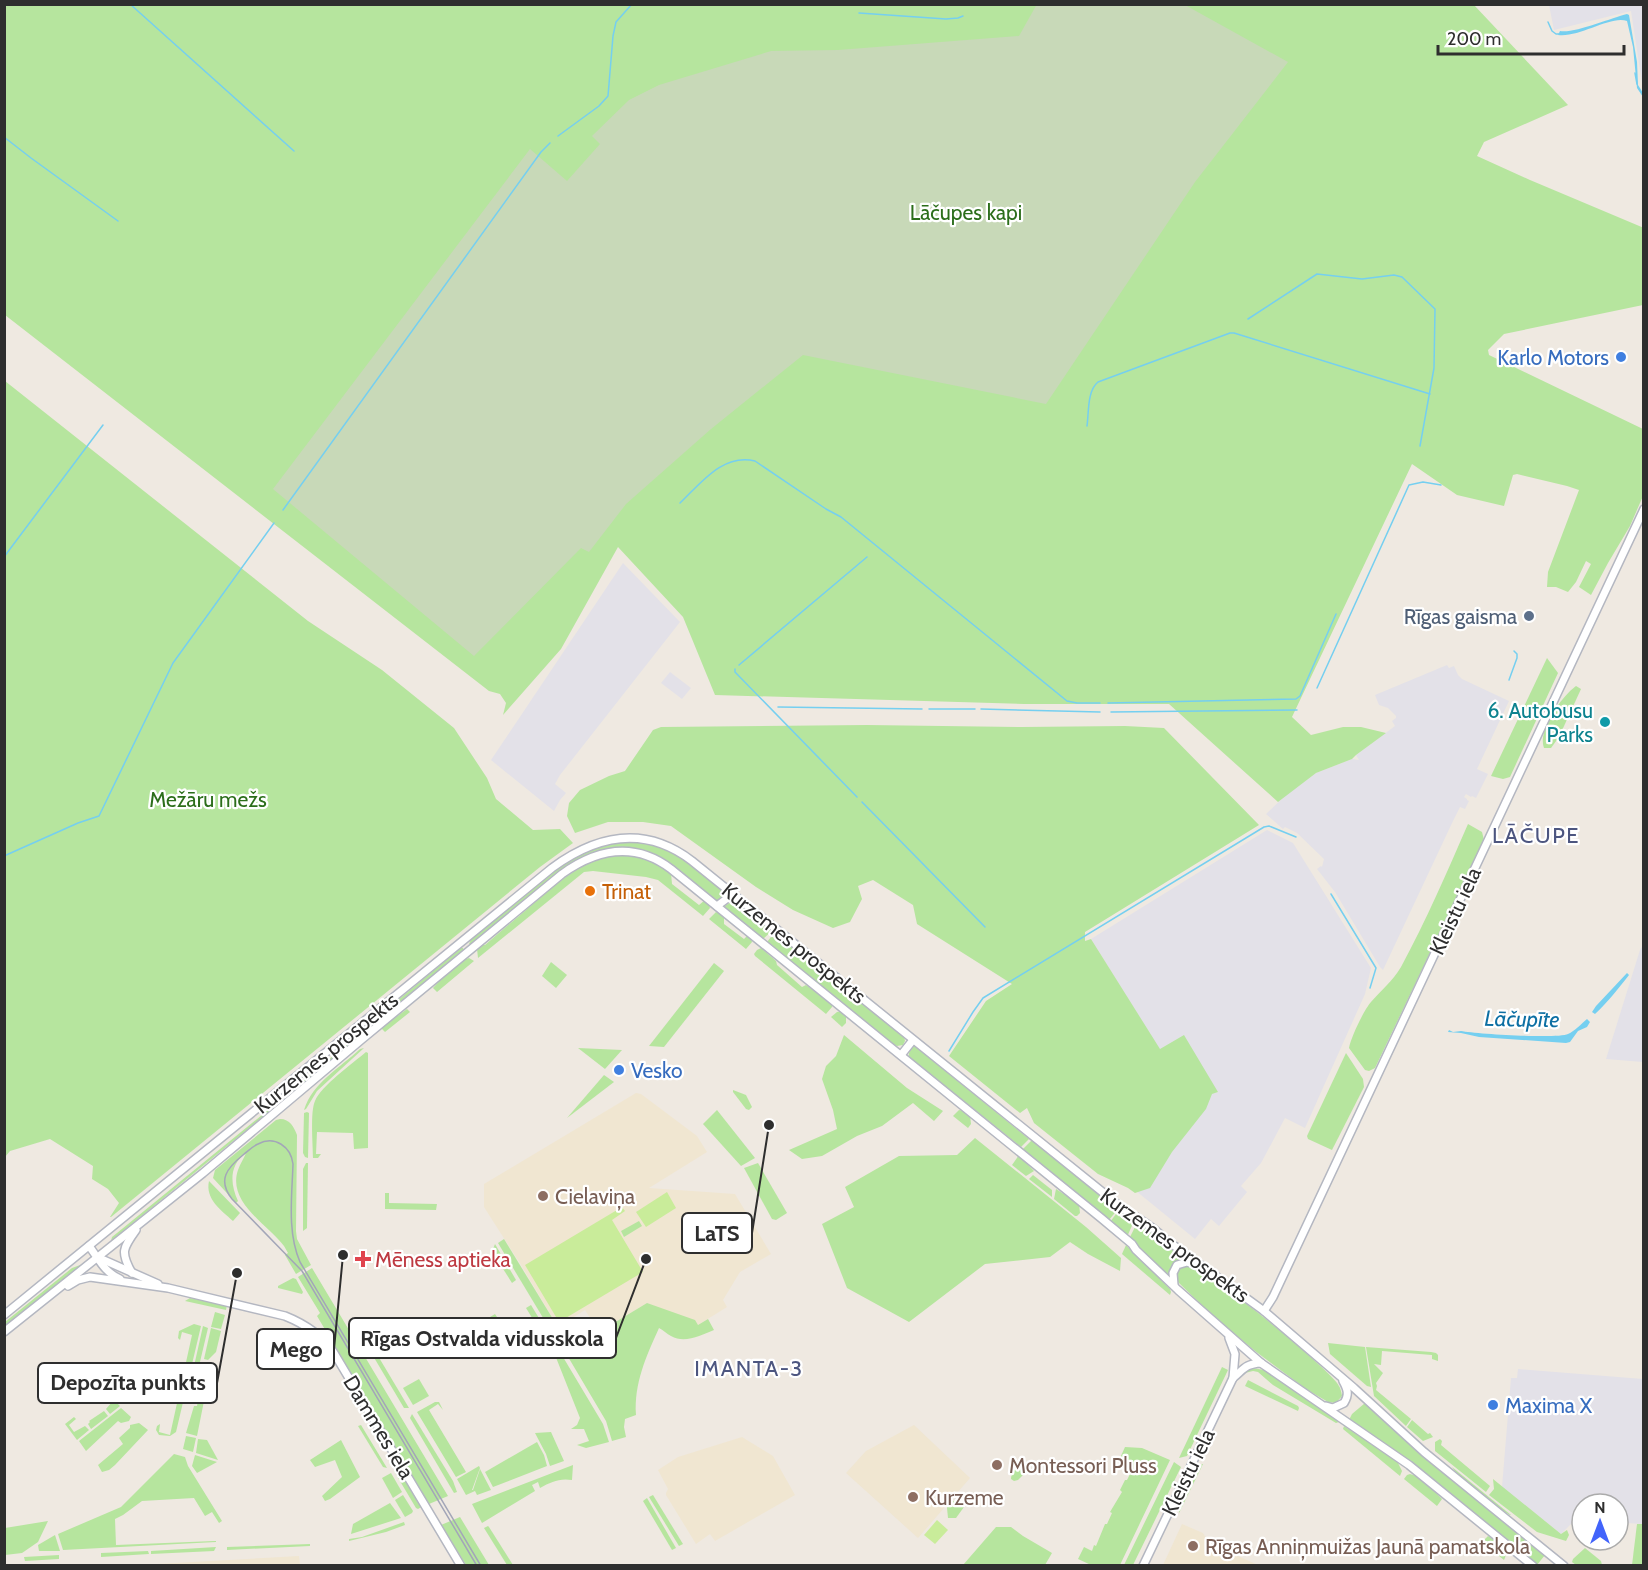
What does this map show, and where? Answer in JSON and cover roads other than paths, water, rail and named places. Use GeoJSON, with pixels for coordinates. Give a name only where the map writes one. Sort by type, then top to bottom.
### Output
{"type":"FeatureCollection","features":[{"type":"Feature","properties":{"kind":"main road","name":"Kleistu iela"},"geometry":{"type":"LineString","coordinates":[[1264,1311],[1273,1297],[1644,509]]}},
{"type":"Feature","properties":{"kind":"main road","name":"Kurzemes prospekts"},"geometry":{"type":"LineString","coordinates":[[4,1315],[566,858],[591,845],[615,839],[642,839],[669,846],[685,855],[1121,1207],[1264,1311],[1310,1349],[1424,1452],[1564,1566]]}},
{"type":"Feature","properties":{"kind":"main road","name":"Kurzemes prospekts"},"geometry":{"type":"LineString","coordinates":[[4,1332],[203,1173],[570,869],[586,860],[608,853],[629,851],[657,860],[717,906],[1127,1239],[1136,1250],[1261,1363],[1409,1466],[1533,1566]]}},
{"type":"Feature","properties":{"kind":"main road"},"geometry":{"type":"LineString","coordinates":[[717,906],[733,894]]}},
{"type":"Feature","properties":{"kind":"main road"},"geometry":{"type":"LineString","coordinates":[[463,942],[470,951]]}},
{"type":"Feature","properties":{"kind":"main road"},"geometry":{"type":"LineString","coordinates":[[902,1055],[913,1040]]}},
{"type":"Feature","properties":{"kind":"main road"},"geometry":{"type":"LineString","coordinates":[[132,1273],[124,1259],[124,1246],[141,1222]]}},
{"type":"Feature","properties":{"kind":"main road","name":"Dammes iela"},"geometry":{"type":"LineString","coordinates":[[89,1246],[101,1265],[112,1276],[127,1282]]}},
{"type":"Feature","properties":{"kind":"main road","name":"Dammes iela"},"geometry":{"type":"LineString","coordinates":[[97,1257],[168,1288]]}},
{"type":"Feature","properties":{"kind":"main road"},"geometry":{"type":"LineString","coordinates":[[1175,1286],[1173,1273],[1177,1265],[1191,1262],[1201,1266]]}},
{"type":"Feature","properties":{"kind":"main road","name":"Dammes iela"},"geometry":{"type":"LineString","coordinates":[[46,1300],[84,1278],[100,1278],[168,1288],[285,1316],[305,1325],[334,1353],[461,1566]]}},
{"type":"Feature","properties":{"kind":"main road","name":"Kleistu iela"},"geometry":{"type":"LineString","coordinates":[[1143,1566],[1233,1378],[1235,1354],[1228,1335]]}},
{"type":"Feature","properties":{"kind":"main road"},"geometry":{"type":"LineString","coordinates":[[1233,1378],[1249,1364],[1261,1363]]}},
{"type":"Feature","properties":{"kind":"main road"},"geometry":{"type":"LineString","coordinates":[[1323,1406],[1333,1408],[1344,1403],[1348,1389],[1343,1380]]}},
{"type":"Feature","properties":{"kind":"water"},"geometry":{"type":"Polygon","coordinates":[[[1627,14],[1637,62],[1638,85],[1643,97],[1637,88],[1633,47],[1627,21],[1612,21],[1575,33],[1558,35],[1560,31],[1583,28],[1627,14]]]}},
{"type":"Feature","properties":{"kind":"water","name":"Lāčupīte"},"geometry":{"type":"Polygon","coordinates":[[[1627,973],[1629,975],[1609,1000],[1595,1014],[1592,1012],[1596,1006],[1627,973]]]}},
{"type":"Feature","properties":{"kind":"water","name":"Lāčupīte"},"geometry":{"type":"Polygon","coordinates":[[[1587,1019],[1590,1022],[1587,1027],[1578,1031],[1570,1042],[1566,1043],[1479,1037],[1448,1032],[1449,1030],[1516,1036],[1561,1035],[1571,1033],[1587,1019]]]}},
{"type":"Feature","properties":{"kind":"waterway"},"geometry":{"type":"LineString","coordinates":[[130,4],[294,151]]}},
{"type":"Feature","properties":{"kind":"waterway"},"geometry":{"type":"LineString","coordinates":[[558,136],[599,106],[608,96],[616,22],[632,4]]}},
{"type":"Feature","properties":{"kind":"waterway"},"geometry":{"type":"LineString","coordinates":[[859,13],[946,19],[963,16]]}},
{"type":"Feature","properties":{"kind":"waterway"},"geometry":{"type":"LineString","coordinates":[[1548,22],[1552,31],[1561,34]]}},
{"type":"Feature","properties":{"kind":"waterway"},"geometry":{"type":"LineString","coordinates":[[1635,73],[1637,84]]}},
{"type":"Feature","properties":{"kind":"waterway"},"geometry":{"type":"LineString","coordinates":[[4,137],[118,221]]}},
{"type":"Feature","properties":{"kind":"waterway"},"geometry":{"type":"LineString","coordinates":[[283,510],[541,152],[550,143]]}},
{"type":"Feature","properties":{"kind":"waterway"},"geometry":{"type":"LineString","coordinates":[[1248,319],[1317,274],[1362,279],[1394,275],[1402,277],[1435,309],[1434,368],[1420,446]]}},
{"type":"Feature","properties":{"kind":"waterway"},"geometry":{"type":"LineString","coordinates":[[1087,426],[1090,396],[1098,382],[1230,333],[1430,394]]}},
{"type":"Feature","properties":{"kind":"waterway"},"geometry":{"type":"LineString","coordinates":[[4,557],[103,425]]}},
{"type":"Feature","properties":{"kind":"waterway"},"geometry":{"type":"LineString","coordinates":[[680,503],[713,472],[723,466],[733,461],[755,461],[841,517],[1067,701],[1100,703]]}},
{"type":"Feature","properties":{"kind":"waterway"},"geometry":{"type":"LineString","coordinates":[[1317,688],[1409,485],[1423,482],[1441,485]]}},
{"type":"Feature","properties":{"kind":"waterway"},"geometry":{"type":"LineString","coordinates":[[4,856],[99,816],[173,663],[274,523]]}},
{"type":"Feature","properties":{"kind":"waterway"},"geometry":{"type":"LineString","coordinates":[[739,665],[867,557]]}},
{"type":"Feature","properties":{"kind":"waterway"},"geometry":{"type":"LineString","coordinates":[[1108,703],[1296,699],[1300,696],[1336,614]]}},
{"type":"Feature","properties":{"kind":"waterway"},"geometry":{"type":"LineString","coordinates":[[1509,680],[1517,658],[1514,651]]}},
{"type":"Feature","properties":{"kind":"waterway"},"geometry":{"type":"LineString","coordinates":[[735,669],[735,672],[857,797]]}},
{"type":"Feature","properties":{"kind":"waterway"},"geometry":{"type":"LineString","coordinates":[[778,707],[922,709]]}},
{"type":"Feature","properties":{"kind":"waterway"},"geometry":{"type":"LineString","coordinates":[[929,709],[975,709]]}},
{"type":"Feature","properties":{"kind":"waterway"},"geometry":{"type":"LineString","coordinates":[[981,709],[1100,712]]}},
{"type":"Feature","properties":{"kind":"waterway"},"geometry":{"type":"LineString","coordinates":[[1111,712],[1297,710]]}},
{"type":"Feature","properties":{"kind":"waterway"},"geometry":{"type":"LineString","coordinates":[[862,802],[985,927]]}},
{"type":"Feature","properties":{"kind":"waterway"},"geometry":{"type":"LineString","coordinates":[[949,1051],[983,998],[1264,827],[1269,826],[1296,837]]}},
{"type":"Feature","properties":{"kind":"waterway"},"geometry":{"type":"LineString","coordinates":[[1331,894],[1376,968],[1370,988]]}},
{"type":"Feature","properties":{"kind":"tram line"},"geometry":{"type":"LineString","coordinates":[[477,1566],[302,1271],[232,1199],[228,1192],[225,1186],[226,1175],[237,1160],[256,1145],[270,1141],[276,1142],[289,1152],[293,1164],[291,1201],[293,1239],[300,1262],[481,1566]]}},
{"type":"Feature","properties":{"kind":"place","name":"Karlo Motors"},"geometry":{"type":"Point","coordinates":[1621,357]}},
{"type":"Feature","properties":{"kind":"place","name":"Rīgas gaisma"},"geometry":{"type":"Point","coordinates":[1529,616]}},
{"type":"Feature","properties":{"kind":"place","name":"6. Autobusu Parks"},"geometry":{"type":"Point","coordinates":[1605,722]}},
{"type":"Feature","properties":{"kind":"place","name":"Trinat"},"geometry":{"type":"Point","coordinates":[590,891]}},
{"type":"Feature","properties":{"kind":"place","name":"Vesko"},"geometry":{"type":"Point","coordinates":[619,1070]}},
{"type":"Feature","properties":{"kind":"place","name":"LaTS"},"geometry":{"type":"Point","coordinates":[769,1125]}},
{"type":"Feature","properties":{"kind":"place","name":"Cielaviņa"},"geometry":{"type":"Point","coordinates":[543,1196]}},
{"type":"Feature","properties":{"kind":"place","name":"Mego"},"geometry":{"type":"Point","coordinates":[343,1255]}},
{"type":"Feature","properties":{"kind":"place","name":"Mēness aptieka"},"geometry":{"type":"Point","coordinates":[363,1259]}},
{"type":"Feature","properties":{"kind":"place","name":"Rīgas Ostvalda vidusskola"},"geometry":{"type":"Point","coordinates":[646,1259]}},
{"type":"Feature","properties":{"kind":"place","name":"Depozīta punkts"},"geometry":{"type":"Point","coordinates":[237,1273]}},
{"type":"Feature","properties":{"kind":"place","name":"Maxima X"},"geometry":{"type":"Point","coordinates":[1493,1405]}},
{"type":"Feature","properties":{"kind":"place","name":"Montessori Pluss"},"geometry":{"type":"Point","coordinates":[997,1465]}},
{"type":"Feature","properties":{"kind":"place","name":"Kurzeme"},"geometry":{"type":"Point","coordinates":[913,1497]}},
{"type":"Feature","properties":{"kind":"place","name":"Rīgas Anniņmuižas Jaunā pamatskola"},"geometry":{"type":"Point","coordinates":[1193,1546]}},
{"type":"Feature","properties":{"kind":"district","name":"LĀČUPE"},"geometry":{"type":"Point","coordinates":[1536,835]}},
{"type":"Feature","properties":{"kind":"district","name":"IMANTA-3"},"geometry":{"type":"Point","coordinates":[749,1368]}},
{"type":"Feature","properties":{"kind":"park label","name":"Lāčupes kapi"},"geometry":{"type":"Point","coordinates":[966,212]}},
{"type":"Feature","properties":{"kind":"park label","name":"Mežāru mežs"},"geometry":{"type":"Point","coordinates":[208,799]}}]}
